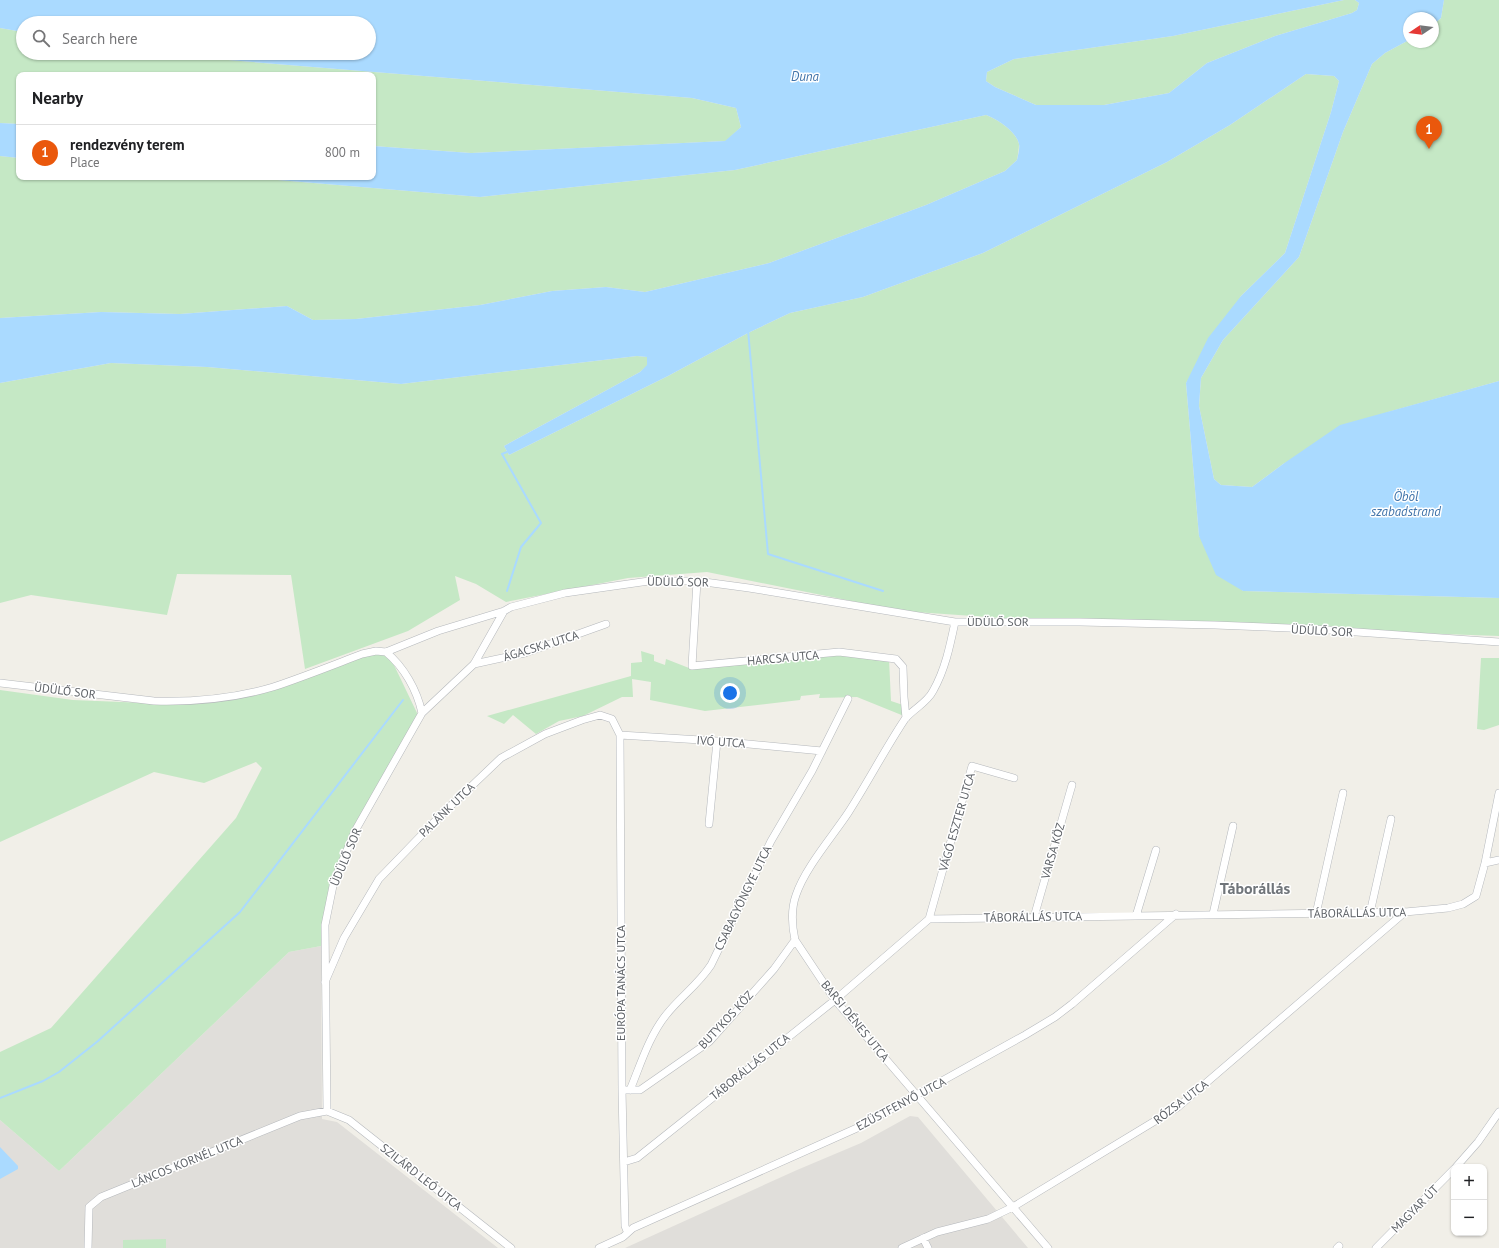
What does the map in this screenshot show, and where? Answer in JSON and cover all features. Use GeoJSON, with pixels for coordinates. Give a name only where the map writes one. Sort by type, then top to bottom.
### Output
{"type":"FeatureCollection","features":[{"type":"Feature","properties":{"kind":"street","name":"ÜDÜLŐ SOR"},"geometry":{"type":"LineString","coordinates":[[0,683],[139,699],[177,701],[254,691],[272,687],[362,654],[376,651],[386,652],[438,631],[504,611],[527,602],[579,591],[649,581],[697,581],[955,622],[1080,622],[1215,625],[1499,642]]}},
{"type":"Feature","properties":{"kind":"street","name":"HARCSA UTCA"},"geometry":{"type":"LineString","coordinates":[[697,581],[692,666],[839,652],[896,658],[903,667],[906,718]]}},
{"type":"Feature","properties":{"kind":"street","name":"ÜDÜLŐ SOR"},"geometry":{"type":"LineString","coordinates":[[328,1111],[325,925],[334,880],[355,831],[422,714],[474,664],[504,611]]}},
{"type":"Feature","properties":{"kind":"street"},"geometry":{"type":"LineString","coordinates":[[795,940],[794,908],[796,896],[802,881],[849,811],[906,718],[930,696],[934,690],[946,659],[955,622]]}},
{"type":"Feature","properties":{"kind":"street","name":"ÁGACSKA UTCA"},"geometry":{"type":"LineString","coordinates":[[474,664],[524,653],[606,624]]}},
{"type":"Feature","properties":{"kind":"street"},"geometry":{"type":"LineString","coordinates":[[386,652],[398,661],[414,690],[422,714]]}},
{"type":"Feature","properties":{"kind":"street","name":"CSABAGYÖNGYE UTCA"},"geometry":{"type":"LineString","coordinates":[[630,1090],[645,1055],[665,1015],[701,980],[711,965],[772,841],[822,751],[848,699]]}},
{"type":"Feature","properties":{"kind":"street","name":"PALÁNK UTCA"},"geometry":{"type":"LineString","coordinates":[[325,982],[344,938],[379,879],[438,818],[501,758],[545,734],[600,715],[612,719],[620,735]]}},
{"type":"Feature","properties":{"kind":"street","name":"IVÓ UTCA"},"geometry":{"type":"LineString","coordinates":[[620,735],[717,741],[822,751]]}},
{"type":"Feature","properties":{"kind":"street","name":"EURÓPA TANÁCS UTCA"},"geometry":{"type":"LineString","coordinates":[[620,735],[622,1090],[625,1226],[627,1231]]}},
{"type":"Feature","properties":{"kind":"street"},"geometry":{"type":"LineString","coordinates":[[710,824],[717,741]]}},
{"type":"Feature","properties":{"kind":"street","name":"VÁGÓ ESZTER UTCA"},"geometry":{"type":"LineString","coordinates":[[929,919],[972,766],[1014,778]]}},
{"type":"Feature","properties":{"kind":"street","name":"VARSA KÖZ"},"geometry":{"type":"LineString","coordinates":[[1034,917],[1072,785]]}},
{"type":"Feature","properties":{"kind":"street"},"geometry":{"type":"LineString","coordinates":[[1316,914],[1343,792]]}},
{"type":"Feature","properties":{"kind":"street"},"geometry":{"type":"LineString","coordinates":[[1499,793],[1485,863],[1499,860]]}},
{"type":"Feature","properties":{"kind":"street"},"geometry":{"type":"LineString","coordinates":[[1370,914],[1391,819]]}},
{"type":"Feature","properties":{"kind":"street"},"geometry":{"type":"LineString","coordinates":[[1214,914],[1234,826]]}},
{"type":"Feature","properties":{"kind":"street"},"geometry":{"type":"LineString","coordinates":[[1136,916],[1156,850]]}},
{"type":"Feature","properties":{"kind":"street","name":"TÁBORÁLLÁS UTCA"},"geometry":{"type":"LineString","coordinates":[[624,1162],[637,1158],[835,1000],[929,919],[1176,914],[1370,914],[1438,910],[1473,899],[1478,891],[1485,863]]}},
{"type":"Feature","properties":{"kind":"street","name":"RÓZSA UTCA"},"geometry":{"type":"LineString","coordinates":[[902,1248],[937,1232],[988,1219],[1013,1207],[1178,1107],[1405,912]]}},
{"type":"Feature","properties":{"kind":"street","name":"EZÜSTFENYŐ UTCA"},"geometry":{"type":"LineString","coordinates":[[599,1248],[623,1237],[627,1231],[857,1128],[1055,1017],[1176,914]]}},
{"type":"Feature","properties":{"kind":"street","name":"BARSI DÉNES UTCA"},"geometry":{"type":"LineString","coordinates":[[795,940],[835,1000],[1048,1248]]}},
{"type":"Feature","properties":{"kind":"street","name":"BUTYKOS KÖZ"},"geometry":{"type":"LineString","coordinates":[[622,1090],[640,1090],[656,1081],[709,1042],[774,969],[795,940]]}},
{"type":"Feature","properties":{"kind":"street","name":"LÁNCOS KORNÉL UTCA"},"geometry":{"type":"LineString","coordinates":[[88,1248],[89,1208],[101,1197],[300,1116],[328,1111]]}},
{"type":"Feature","properties":{"kind":"street","name":"SZILÁRD LEÓ UTCA"},"geometry":{"type":"LineString","coordinates":[[328,1111],[348,1120],[511,1248]]}},
{"type":"Feature","properties":{"kind":"street"},"geometry":{"type":"LineString","coordinates":[[1459,1164],[1478,1142],[1499,1112]]}},
{"type":"Feature","properties":{"kind":"street","name":"MAGYAR ÚT"},"geometry":{"type":"LineString","coordinates":[[1376,1248],[1451,1172]]}},
{"type":"Feature","properties":{"kind":"street"},"geometry":{"type":"LineString","coordinates":[[923,1238],[928,1248]]}},
{"type":"Feature","properties":{"kind":"shaded area"},"geometry":{"type":"Polygon","coordinates":[[[321,946],[322,1119],[337,1122],[498,1248],[0,1248],[0,1120],[59,1171],[289,952],[321,946]]]}},
{"type":"Feature","properties":{"kind":"shaded area"},"geometry":{"type":"Polygon","coordinates":[[[910,1116],[918,1117],[1028,1248],[625,1248],[797,1170],[861,1143],[910,1116]]]}},
{"type":"Feature","properties":{"kind":"green space"},"geometry":{"type":"Polygon","coordinates":[[[1344,0],[1355,0],[1359,3],[1357,10],[1352,13],[1275,36],[1207,63],[1169,93],[1104,105],[1036,105],[995,87],[986,81],[987,72],[1014,59],[1173,36],[1344,0]]]}},
{"type":"Feature","properties":{"kind":"green space"},"geometry":{"type":"Polygon","coordinates":[[[1444,0],[1499,0],[1499,381],[1388,412],[1283,464],[1252,487],[1221,485],[1214,479],[1199,406],[1201,378],[1223,340],[1299,257],[1343,132],[1372,64],[1385,53],[1403,43],[1403,48],[1439,48],[1439,20],[1441,18],[1444,0]]]}},
{"type":"Feature","properties":{"kind":"green space"},"geometry":{"type":"Polygon","coordinates":[[[0,28],[16,31],[16,60],[228,60],[374,72],[16,72],[16,124],[0,123],[0,28]]]}},
{"type":"Feature","properties":{"kind":"green space"},"geometry":{"type":"Polygon","coordinates":[[[376,72],[692,98],[736,108],[741,127],[726,141],[471,153],[376,146],[376,72]]]}},
{"type":"Feature","properties":{"kind":"green space"},"geometry":{"type":"Polygon","coordinates":[[[1306,74],[1334,76],[1339,81],[1331,112],[1285,253],[1241,296],[1186,383],[1199,536],[1243,591],[1499,598],[1499,636],[1002,618],[901,611],[707,572],[628,578],[506,602],[476,584],[455,576],[460,600],[408,631],[305,669],[291,575],[177,574],[167,615],[31,595],[0,603],[0,383],[111,363],[207,367],[401,384],[637,356],[647,357],[648,365],[640,372],[504,446],[509,455],[668,376],[748,333],[790,313],[863,297],[983,253],[1167,162],[1230,125],[1306,74]]]}},
{"type":"Feature","properties":{"kind":"green space"},"geometry":{"type":"Polygon","coordinates":[[[986,115],[995,119],[1010,130],[1019,144],[1017,160],[1005,171],[926,205],[769,263],[645,292],[606,287],[552,291],[480,305],[356,319],[313,320],[287,306],[180,314],[101,312],[0,318],[0,156],[16,158],[16,180],[277,180],[480,197],[735,170],[986,115]]]}},
{"type":"Feature","properties":{"kind":"green space"},"geometry":{"type":"Polygon","coordinates":[[[382,650],[393,663],[418,715],[367,806],[330,887],[321,946],[289,952],[59,1171],[0,1120],[0,1052],[51,1028],[236,818],[262,768],[256,762],[204,783],[154,772],[0,842],[0,690],[73,700],[170,704],[243,696],[382,650]]]}},
{"type":"Feature","properties":{"kind":"green space"},"geometry":{"type":"Polygon","coordinates":[[[641,651],[654,655],[654,661],[665,665],[666,659],[689,668],[838,655],[889,659],[891,701],[903,705],[904,716],[857,697],[819,698],[820,694],[801,696],[800,700],[705,711],[650,700],[651,682],[632,679],[633,697],[622,697],[583,716],[559,721],[536,734],[513,715],[504,724],[487,716],[631,676],[631,663],[642,662],[641,651]]]}},
{"type":"Feature","properties":{"kind":"green space"},"geometry":{"type":"Polygon","coordinates":[[[1481,658],[1499,658],[1499,725],[1484,730],[1477,729],[1481,658]]]}},
{"type":"Feature","properties":{"kind":"green space"},"geometry":{"type":"Polygon","coordinates":[[[166,1239],[166,1248],[123,1248],[123,1240],[166,1239]]]}},
{"type":"Feature","properties":{"kind":"water"},"geometry":{"type":"Polygon","coordinates":[[[0,0],[1344,0],[1173,36],[1014,59],[987,72],[986,81],[995,87],[1036,105],[1104,105],[1169,93],[1207,63],[1275,36],[1352,13],[1357,10],[1359,3],[1355,0],[1444,0],[1441,18],[1439,20],[1439,12],[1403,12],[1403,43],[1385,53],[1372,64],[1343,132],[1299,257],[1223,340],[1201,378],[1199,406],[1214,479],[1221,485],[1252,487],[1340,425],[1499,381],[1499,598],[1243,591],[1216,575],[1199,536],[1186,383],[1208,338],[1241,296],[1285,253],[1331,112],[1339,81],[1334,76],[1306,74],[1230,125],[1167,162],[983,253],[863,297],[790,313],[748,333],[668,376],[509,455],[504,446],[640,372],[647,365],[647,357],[637,356],[401,384],[207,367],[111,363],[0,383],[0,318],[101,312],[180,314],[287,306],[313,320],[356,319],[480,305],[552,291],[606,287],[645,292],[769,263],[926,205],[1005,171],[1017,160],[1019,144],[1017,139],[1006,126],[986,115],[735,170],[480,197],[277,180],[376,180],[376,146],[471,153],[725,141],[741,127],[736,108],[692,98],[228,60],[376,60],[376,16],[16,16],[16,31],[0,28],[0,0]]]}},
{"type":"Feature","properties":{"kind":"water"},"geometry":{"type":"Polygon","coordinates":[[[0,123],[16,124],[16,158],[0,156],[0,123]]]}},
{"type":"Feature","properties":{"kind":"water"},"geometry":{"type":"Polygon","coordinates":[[[0,1147],[18,1166],[18,1169],[0,1179],[0,1147]]]}},
{"type":"Feature","properties":{"kind":"waterway"},"geometry":{"type":"LineString","coordinates":[[748,330],[768,554],[883,591]]}},
{"type":"Feature","properties":{"kind":"waterway"},"geometry":{"type":"LineString","coordinates":[[507,452],[502,454],[541,523],[521,547],[507,591]]}},
{"type":"Feature","properties":{"kind":"waterway"},"geometry":{"type":"LineString","coordinates":[[0,1098],[43,1081],[59,1072],[98,1041],[240,912],[403,700]]}},
{"type":"Feature","properties":{"kind":"place","name":"rendezvény terem"},"geometry":{"type":"Point","coordinates":[1429,149]}},
{"type":"Feature","properties":{"kind":"district","name":"Táborállás"},"geometry":{"type":"Point","coordinates":[1255,888]}},
{"type":"Feature","properties":{"kind":"water label","name":"Duna"},"geometry":{"type":"Point","coordinates":[805,76]}},
{"type":"Feature","properties":{"kind":"water label","name":"Öböl szabadstrand"},"geometry":{"type":"Point","coordinates":[1406,504]}}]}
